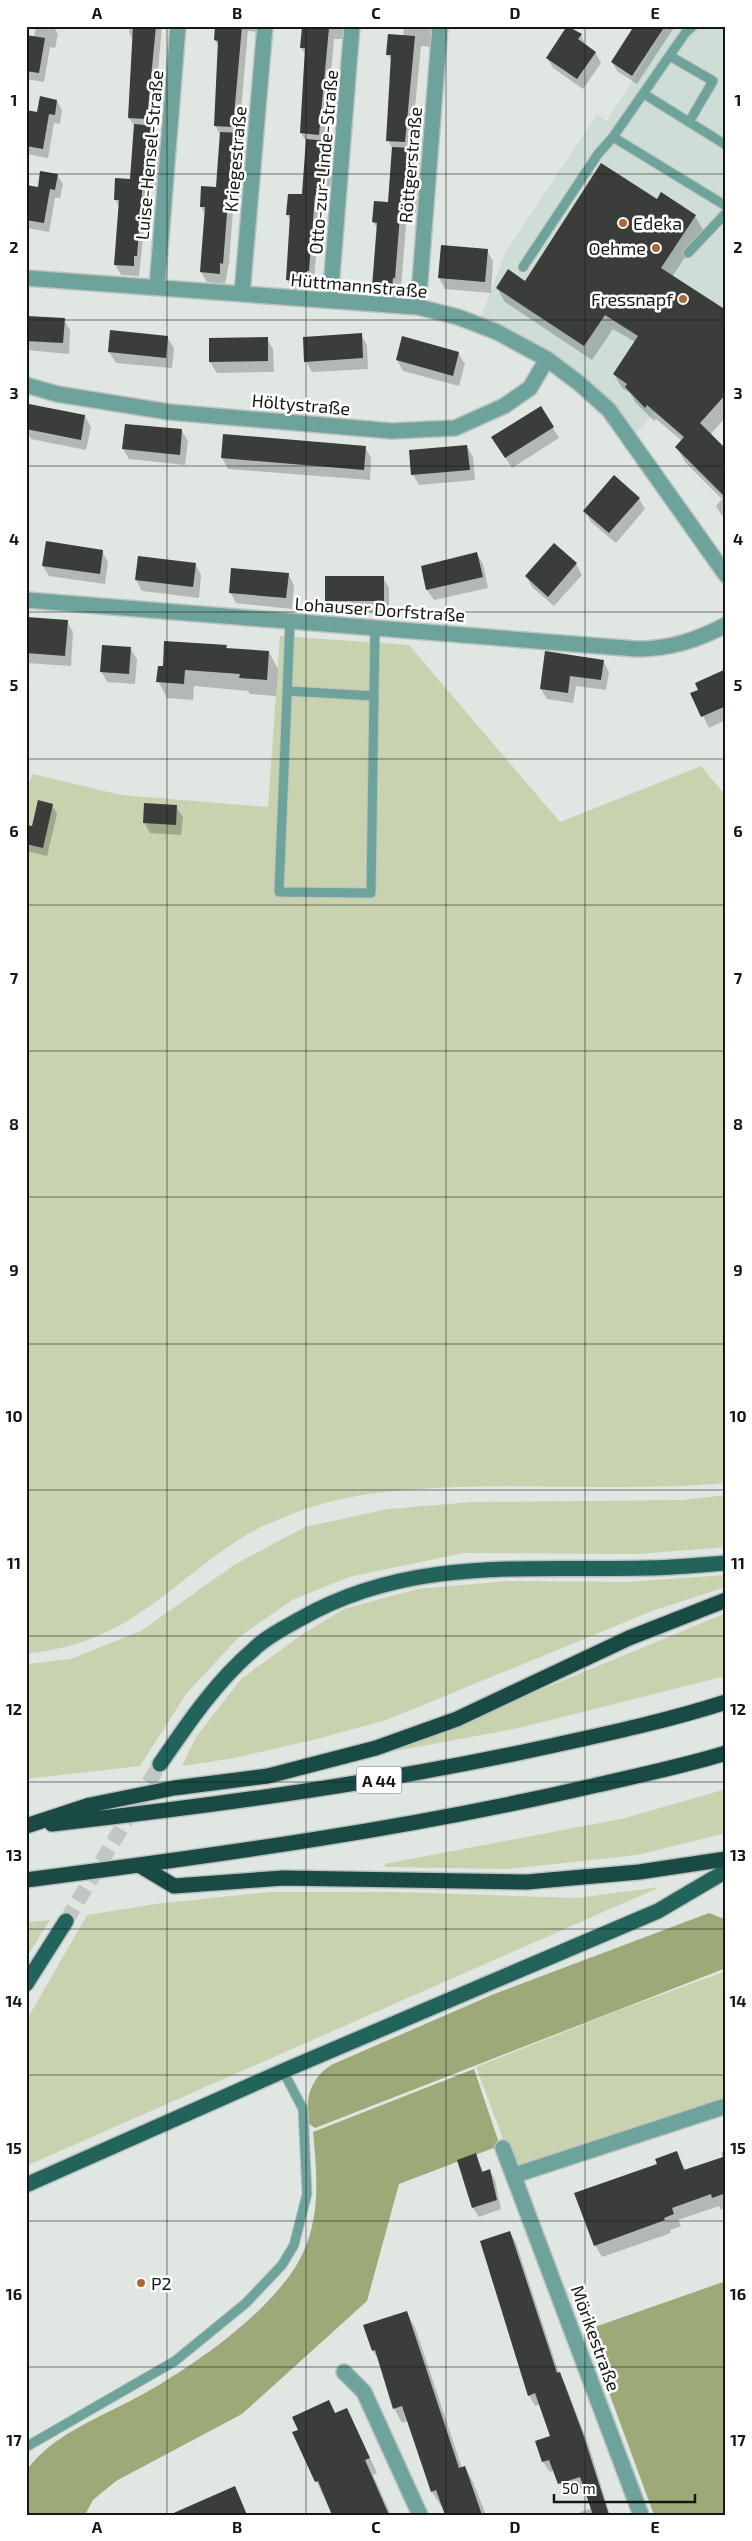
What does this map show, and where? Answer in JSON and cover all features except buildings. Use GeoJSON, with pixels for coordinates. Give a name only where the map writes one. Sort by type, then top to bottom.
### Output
{"type":"FeatureCollection","features":[{"type":"Feature","properties":{"kind":"highway"},"geometry":{"type":"LineString","coordinates":[[26,1827],[90,1805],[174,1788],[268,1776],[376,1748],[457,1719],[629,1638],[726,1600]]}},
{"type":"Feature","properties":{"kind":"highway","name":"A 44"},"geometry":{"type":"LineString","coordinates":[[26,1827],[211,1806],[394,1777],[482,1761],[605,1734],[726,1702]]}},
{"type":"Feature","properties":{"kind":"highway"},"geometry":{"type":"LineString","coordinates":[[26,1880],[444,1819],[555,1795],[726,1753]]}},
{"type":"Feature","properties":{"kind":"highway"},"geometry":{"type":"LineString","coordinates":[[139,1865],[174,1886],[283,1878],[527,1882],[639,1872],[726,1859]]}},
{"type":"Feature","properties":{"kind":"main road"},"geometry":{"type":"LineString","coordinates":[[160,1764],[195,1712],[222,1680],[254,1648],[330,1601],[375,1586],[419,1575],[467,1570],[648,1568],[726,1563]]}},
{"type":"Feature","properties":{"kind":"main road"},"geometry":{"type":"LineString","coordinates":[[26,2185],[283,2071],[658,1911],[726,1871]]}},
{"type":"Feature","properties":{"kind":"main road"},"geometry":{"type":"LineString","coordinates":[[26,1984],[66,1921]]}},
{"type":"Feature","properties":{"kind":"street","name":"Luise-Hensel-Straße"},"geometry":{"type":"LineString","coordinates":[[157,287],[178,26]]}},
{"type":"Feature","properties":{"kind":"street","name":"Kriegestraße"},"geometry":{"type":"LineString","coordinates":[[242,294],[265,26]]}},
{"type":"Feature","properties":{"kind":"street","name":"Otto-zur-Linde-Straße"},"geometry":{"type":"LineString","coordinates":[[330,300],[352,26]]}},
{"type":"Feature","properties":{"kind":"street","name":"Röttgerstraße"},"geometry":{"type":"LineString","coordinates":[[418,307],[440,26]]}},
{"type":"Feature","properties":{"kind":"street","name":"Hüttmannstraße"},"geometry":{"type":"LineString","coordinates":[[26,278],[418,307],[458,317],[497,332],[548,359],[609,410],[726,575]]}},
{"type":"Feature","properties":{"kind":"street","name":"Höltystraße"},"geometry":{"type":"LineString","coordinates":[[26,385],[58,394],[169,412],[392,431],[455,428],[504,406],[530,388],[548,359]]}},
{"type":"Feature","properties":{"kind":"street","name":"Lohauser Dorfstraße"},"geometry":{"type":"LineString","coordinates":[[26,600],[659,649],[706,636],[726,626]]}},
{"type":"Feature","properties":{"kind":"street"},"geometry":{"type":"LineString","coordinates":[[515,2175],[726,2106]]}},
{"type":"Feature","properties":{"kind":"street","name":"Mörikestraße"},"geometry":{"type":"LineString","coordinates":[[503,2148],[515,2175],[642,2515]]}},
{"type":"Feature","properties":{"kind":"street"},"geometry":{"type":"LineString","coordinates":[[344,2372],[364,2392],[420,2515]]}},
{"type":"Feature","properties":{"kind":"lane"},"geometry":{"type":"LineString","coordinates":[[523,267],[598,154],[613,137],[693,26]]}},
{"type":"Feature","properties":{"kind":"lane"},"geometry":{"type":"LineString","coordinates":[[670,56],[713,81],[688,122]]}},
{"type":"Feature","properties":{"kind":"lane"},"geometry":{"type":"LineString","coordinates":[[644,94],[726,145]]}},
{"type":"Feature","properties":{"kind":"lane"},"geometry":{"type":"LineString","coordinates":[[613,137],[726,206]]}},
{"type":"Feature","properties":{"kind":"lane"},"geometry":{"type":"LineString","coordinates":[[688,254],[726,213]]}},
{"type":"Feature","properties":{"kind":"lane"},"geometry":{"type":"LineString","coordinates":[[290,621],[279,892],[371,893],[374,627]]}},
{"type":"Feature","properties":{"kind":"lane"},"geometry":{"type":"LineString","coordinates":[[288,691],[374,696]]}},
{"type":"Feature","properties":{"kind":"lane"},"geometry":{"type":"LineString","coordinates":[[26,2447],[175,2361],[246,2303],[282,2265],[294,2245],[307,2194],[302,2109],[283,2071]]}},
{"type":"Feature","properties":{"kind":"shaded area"},"geometry":{"type":"Polygon","coordinates":[[[666,26],[726,26],[726,400],[692,371],[629,441],[601,408],[549,365],[480,320],[506,251],[597,114],[607,121],[666,26]]]}},
{"type":"Feature","properties":{"kind":"green space"},"geometry":{"type":"Polygon","coordinates":[[[280,636],[409,645],[560,822],[701,766],[726,796],[726,1483],[659,1487],[491,1486],[438,1488],[382,1492],[345,1498],[308,1508],[246,1535],[149,1607],[107,1632],[71,1646],[26,1654],[26,789],[33,774],[121,795],[268,807],[280,636]]]}},
{"type":"Feature","properties":{"kind":"green space"},"geometry":{"type":"Polygon","coordinates":[[[726,1495],[726,1547],[637,1554],[463,1553],[349,1577],[292,1600],[238,1638],[187,1693],[140,1766],[26,1779],[26,1664],[71,1659],[141,1631],[234,1565],[305,1527],[388,1509],[472,1502],[683,1500],[726,1495]]]}},
{"type":"Feature","properties":{"kind":"green space"},"geometry":{"type":"Polygon","coordinates":[[[726,1575],[726,1587],[652,1611],[389,1719],[321,1738],[235,1758],[182,1766],[196,1737],[241,1679],[301,1635],[344,1609],[417,1589],[509,1581],[626,1582],[726,1575]]]}},
{"type":"Feature","properties":{"kind":"green space"},"geometry":{"type":"Polygon","coordinates":[[[726,1613],[726,1676],[519,1728],[390,1752],[726,1613]]]}},
{"type":"Feature","properties":{"kind":"green space"},"geometry":{"type":"Polygon","coordinates":[[[726,1789],[726,1833],[637,1855],[509,1869],[386,1867],[384,1864],[621,1819],[726,1789]]]}},
{"type":"Feature","properties":{"kind":"green space"},"geometry":{"type":"Polygon","coordinates":[[[660,1887],[26,2166],[26,2021],[87,1915],[156,1904],[268,1892],[396,1892],[577,1898],[660,1887]]]}},
{"type":"Feature","properties":{"kind":"green space"},"geometry":{"type":"Polygon","coordinates":[[[709,1913],[722,1918],[726,1917],[726,1968],[315,2128],[308,2123],[310,2090],[318,2077],[331,2065],[494,1994],[709,1913]]]}},
{"type":"Feature","properties":{"kind":"green space"},"geometry":{"type":"Polygon","coordinates":[[[50,1920],[26,1958],[26,1922],[50,1920]]]}},
{"type":"Feature","properties":{"kind":"green space"},"geometry":{"type":"Polygon","coordinates":[[[726,1971],[726,2101],[518,2168],[511,2160],[476,2067],[625,2008],[726,1971]]]}},
{"type":"Feature","properties":{"kind":"green space"},"geometry":{"type":"Polygon","coordinates":[[[474,2069],[499,2143],[496,2147],[399,2184],[367,2301],[242,2414],[116,2481],[93,2500],[85,2515],[26,2515],[26,2471],[48,2448],[88,2422],[154,2388],[202,2357],[251,2318],[289,2276],[302,2255],[308,2240],[315,2210],[316,2163],[313,2132],[474,2069]]]}},
{"type":"Feature","properties":{"kind":"green space"},"geometry":{"type":"Polygon","coordinates":[[[726,2281],[726,2515],[654,2515],[586,2330],[726,2281]]]}},
{"type":"Feature","properties":{"kind":"tunnel"},"geometry":{"type":"LineString","coordinates":[[66,1921],[160,1764]]}},
{"type":"Feature","properties":{"kind":"place","name":"Edeka"},"geometry":{"type":"Point","coordinates":[623,223]}},
{"type":"Feature","properties":{"kind":"place","name":"Oehme"},"geometry":{"type":"Point","coordinates":[656,248]}},
{"type":"Feature","properties":{"kind":"place","name":"Fressnapf"},"geometry":{"type":"Point","coordinates":[683,299]}},
{"type":"Feature","properties":{"kind":"place","name":"P2"},"geometry":{"type":"Point","coordinates":[141,2283]}}]}
